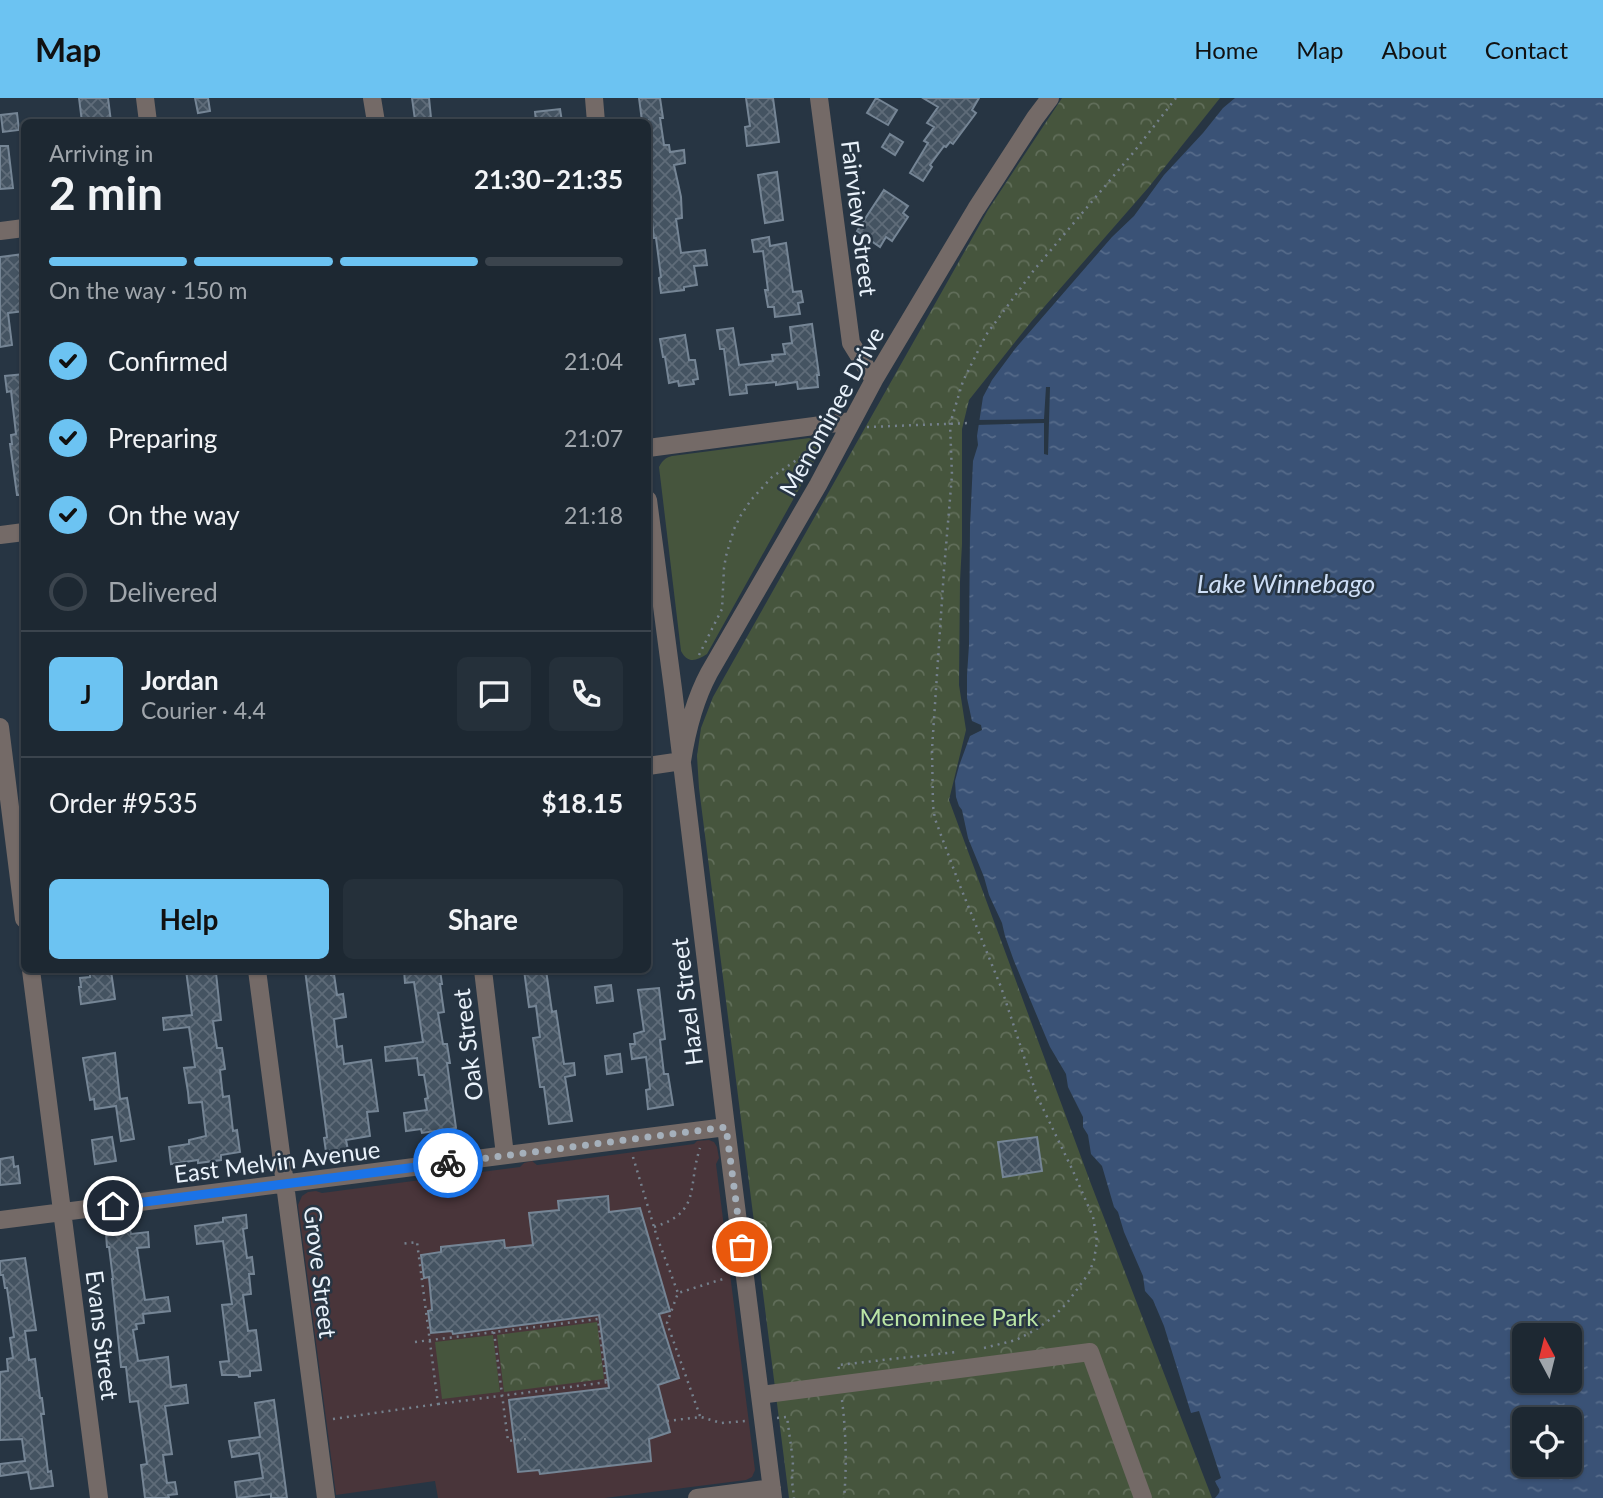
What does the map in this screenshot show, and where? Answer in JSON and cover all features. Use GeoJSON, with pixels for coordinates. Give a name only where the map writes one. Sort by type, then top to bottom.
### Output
{"type":"FeatureCollection","features":[{"type":"Feature","properties":{"kind":"street"},"geometry":{"type":"LineString","coordinates":[[145,98],[148,119]]}},
{"type":"Feature","properties":{"kind":"street"},"geometry":{"type":"LineString","coordinates":[[372,98],[376,119]]}},
{"type":"Feature","properties":{"kind":"street"},"geometry":{"type":"LineString","coordinates":[[593,98],[596,119]]}},
{"type":"Feature","properties":{"kind":"street","name":"Fairview Street"},"geometry":{"type":"LineString","coordinates":[[819,98],[850,342],[874,380]]}},
{"type":"Feature","properties":{"kind":"street","name":"Menominee Drive"},"geometry":{"type":"LineString","coordinates":[[682,761],[687,729],[702,687],[818,485],[874,380],[976,209],[1050,98]]}},
{"type":"Feature","properties":{"kind":"street"},"geometry":{"type":"LineString","coordinates":[[0,231],[21,228]]}},
{"type":"Feature","properties":{"kind":"street"},"geometry":{"type":"LineString","coordinates":[[651,448],[851,423]]}},
{"type":"Feature","properties":{"kind":"street","name":"Hazel Street"},"geometry":{"type":"LineString","coordinates":[[651,523],[773,1493]]}},
{"type":"Feature","properties":{"kind":"street"},"geometry":{"type":"LineString","coordinates":[[0,535],[21,532]]}},
{"type":"Feature","properties":{"kind":"street"},"geometry":{"type":"LineString","coordinates":[[0,727],[21,900]]}},
{"type":"Feature","properties":{"kind":"street"},"geometry":{"type":"LineString","coordinates":[[651,766],[682,761]]}},
{"type":"Feature","properties":{"kind":"street","name":"Evans Street"},"geometry":{"type":"LineString","coordinates":[[31,973],[99,1498]]}},
{"type":"Feature","properties":{"kind":"street","name":"Grove Street"},"geometry":{"type":"LineString","coordinates":[[257,973],[326,1498]]}},
{"type":"Feature","properties":{"kind":"street","name":"Oak Street"},"geometry":{"type":"LineString","coordinates":[[483,973],[505,1155]]}},
{"type":"Feature","properties":{"kind":"street","name":"East Melvin Avenue"},"geometry":{"type":"LineString","coordinates":[[0,1220],[726,1127]]}},
{"type":"Feature","properties":{"kind":"street"},"geometry":{"type":"LineString","coordinates":[[760,1395],[1090,1352],[1143,1498]]}},
{"type":"Feature","properties":{"kind":"street"},"geometry":{"type":"LineString","coordinates":[[697,1498],[773,1493]]}},
{"type":"Feature","properties":{"kind":"path"},"geometry":{"type":"LineString","coordinates":[[982,1349],[1016,1340],[1035,1330],[1060,1311],[1089,1273],[1097,1241],[1093,1217],[1037,1096],[1001,987],[935,819],[932,749],[952,475],[950,424],[963,381],[986,335],[1034,270],[1176,98]]}},
{"type":"Feature","properties":{"kind":"path"},"geometry":{"type":"LineString","coordinates":[[851,423],[868,427],[970,423]]}},
{"type":"Feature","properties":{"kind":"path"},"geometry":{"type":"LineString","coordinates":[[699,655],[722,609],[726,556],[741,515],[765,483],[801,457],[814,442]]}},
{"type":"Feature","properties":{"kind":"path"},"geometry":{"type":"LineString","coordinates":[[654,1227],[674,1219],[688,1206],[700,1148]]}},
{"type":"Feature","properties":{"kind":"path"},"geometry":{"type":"LineString","coordinates":[[633,1157],[678,1293],[664,1324],[701,1417]]}},
{"type":"Feature","properties":{"kind":"path"},"geometry":{"type":"LineString","coordinates":[[401,1244],[416,1242],[438,1404]]}},
{"type":"Feature","properties":{"kind":"path"},"geometry":{"type":"LineString","coordinates":[[678,1293],[723,1279]]}},
{"type":"Feature","properties":{"kind":"path"},"geometry":{"type":"LineString","coordinates":[[333,1419],[607,1382],[598,1319],[415,1342]]}},
{"type":"Feature","properties":{"kind":"path"},"geometry":{"type":"LineString","coordinates":[[494,1332],[508,1441],[526,1439]]}},
{"type":"Feature","properties":{"kind":"path"},"geometry":{"type":"LineString","coordinates":[[844,1498],[847,1470],[846,1431],[838,1365],[956,1352]]}},
{"type":"Feature","properties":{"kind":"path"},"geometry":{"type":"LineString","coordinates":[[667,1421],[701,1417],[721,1423],[741,1422]]}},
{"type":"Feature","properties":{"kind":"shaded area"},"geometry":{"type":"Polygon","coordinates":[[[709,1140],[717,1147],[719,1158],[716,1164],[755,1470],[752,1477],[746,1480],[605,1498],[438,1498],[435,1481],[336,1495],[298,1205],[302,1196],[308,1192],[322,1193],[520,1167],[532,1161],[537,1165],[709,1140]]]}},
{"type":"Feature","properties":{"kind":"green space","name":"Menominee Park"},"geometry":{"type":"Polygon","coordinates":[[[1062,98],[1220,98],[1148,188],[1031,322],[969,400],[962,429],[959,685],[966,730],[949,800],[1091,1184],[1212,1498],[789,1498],[699,788],[697,756],[701,728],[713,697],[988,210],[1062,98]]]}},
{"type":"Feature","properties":{"kind":"green space"},"geometry":{"type":"Polygon","coordinates":[[[809,438],[814,440],[818,455],[707,654],[696,660],[689,660],[681,651],[659,467],[664,460],[672,456],[809,438]]]}},
{"type":"Feature","properties":{"kind":"green space"},"geometry":{"type":"Polygon","coordinates":[[[597,1322],[604,1379],[504,1392],[497,1335],[597,1322]]]}},
{"type":"Feature","properties":{"kind":"green space"},"geometry":{"type":"Polygon","coordinates":[[[493,1335],[500,1392],[442,1399],[435,1342],[493,1335]]]}},
{"type":"Feature","properties":{"kind":"water","name":"Lake Winnebago"},"geometry":{"type":"Polygon","coordinates":[[[1235,98],[1603,98],[1603,1498],[1215,1498],[1220,1491],[1215,1481],[1221,1478],[1199,1411],[1191,1413],[1164,1326],[1153,1300],[1145,1291],[1143,1276],[1114,1207],[1102,1166],[1091,1154],[1088,1135],[1083,1127],[1083,1117],[1014,961],[968,838],[962,810],[956,797],[955,781],[970,736],[982,730],[981,725],[972,721],[967,698],[967,675],[973,461],[978,445],[983,397],[1015,349],[1112,237],[1134,216],[1164,175],[1223,108],[1235,98]]]}},
{"type":"Feature","properties":{"kind":"pier"},"geometry":{"type":"Polygon","coordinates":[[[1046,387],[1050,387],[1048,455],[1044,454],[1044,423],[975,425],[975,420],[1044,419],[1046,387]]]}},
{"type":"Feature","properties":{"kind":"building"},"geometry":{"type":"Polygon","coordinates":[[[79,98],[108,98],[111,119],[82,119],[79,98]]]}},
{"type":"Feature","properties":{"kind":"building"},"geometry":{"type":"Polygon","coordinates":[[[195,98],[208,98],[210,111],[198,113],[195,98]]]}},
{"type":"Feature","properties":{"kind":"building"},"geometry":{"type":"Polygon","coordinates":[[[412,98],[429,98],[431,118],[415,119],[412,98]]]}},
{"type":"Feature","properties":{"kind":"building"},"geometry":{"type":"Polygon","coordinates":[[[639,98],[660,98],[664,145],[669,145],[670,152],[684,150],[685,163],[674,165],[681,197],[682,218],[676,219],[681,253],[705,250],[707,265],[694,266],[697,285],[684,287],[684,290],[661,293],[651,213],[651,119],[642,119],[639,98]]]}},
{"type":"Feature","properties":{"kind":"building"},"geometry":{"type":"Polygon","coordinates":[[[746,98],[773,98],[779,142],[747,146],[745,127],[750,126],[746,98]]]}},
{"type":"Feature","properties":{"kind":"building"},"geometry":{"type":"Polygon","coordinates":[[[876,98],[897,110],[888,125],[867,113],[876,98]]]}},
{"type":"Feature","properties":{"kind":"building"},"geometry":{"type":"Polygon","coordinates":[[[923,98],[979,98],[972,110],[976,113],[953,144],[950,142],[944,146],[930,165],[932,167],[923,181],[910,173],[928,143],[924,141],[934,127],[927,123],[938,107],[923,98]]]}},
{"type":"Feature","properties":{"kind":"building"},"geometry":{"type":"Polygon","coordinates":[[[560,109],[562,119],[536,119],[535,112],[560,109]]]}},
{"type":"Feature","properties":{"kind":"building"},"geometry":{"type":"Polygon","coordinates":[[[17,113],[19,130],[3,132],[1,115],[17,113]]]}},
{"type":"Feature","properties":{"kind":"building"},"geometry":{"type":"Polygon","coordinates":[[[890,134],[903,142],[895,155],[882,147],[890,134]]]}},
{"type":"Feature","properties":{"kind":"building"},"geometry":{"type":"Polygon","coordinates":[[[0,146],[8,146],[13,188],[0,189],[0,146]]]}},
{"type":"Feature","properties":{"kind":"building"},"geometry":{"type":"Polygon","coordinates":[[[777,172],[783,220],[765,223],[758,175],[777,172]]]}},
{"type":"Feature","properties":{"kind":"building"},"geometry":{"type":"Polygon","coordinates":[[[884,190],[908,206],[903,213],[908,217],[892,241],[886,237],[880,247],[857,231],[884,190]]]}},
{"type":"Feature","properties":{"kind":"building"},"geometry":{"type":"Polygon","coordinates":[[[769,237],[770,246],[786,243],[793,292],[801,291],[803,302],[798,303],[800,314],[775,317],[774,307],[768,307],[763,251],[754,252],[752,240],[769,237]]]}},
{"type":"Feature","properties":{"kind":"building"},"geometry":{"type":"Polygon","coordinates":[[[21,254],[21,311],[8,313],[12,345],[0,347],[0,257],[21,254]]]}},
{"type":"Feature","properties":{"kind":"building"},"geometry":{"type":"Polygon","coordinates":[[[812,324],[819,375],[818,387],[798,389],[797,382],[776,385],[776,382],[746,385],[747,393],[730,395],[724,349],[720,349],[717,330],[733,328],[739,365],[773,361],[772,355],[785,354],[783,344],[792,343],[790,327],[812,324]]]}},
{"type":"Feature","properties":{"kind":"building"},"geometry":{"type":"Polygon","coordinates":[[[685,335],[689,360],[695,360],[698,379],[693,380],[694,384],[679,386],[678,381],[669,383],[660,339],[685,335]]]}},
{"type":"Feature","properties":{"kind":"building"},"geometry":{"type":"Polygon","coordinates":[[[21,374],[21,495],[17,495],[10,444],[11,435],[16,434],[11,391],[7,392],[5,376],[21,374]]]}},
{"type":"Feature","properties":{"kind":"building"},"geometry":{"type":"Polygon","coordinates":[[[111,973],[115,999],[81,1004],[80,978],[90,977],[90,974],[111,973]]]}},
{"type":"Feature","properties":{"kind":"building"},"geometry":{"type":"Polygon","coordinates":[[[186,973],[216,973],[221,1020],[213,1021],[217,1048],[222,1048],[225,1069],[220,1070],[223,1097],[229,1096],[233,1131],[237,1130],[240,1152],[221,1155],[221,1160],[171,1164],[169,1147],[189,1144],[189,1140],[206,1136],[202,1102],[189,1103],[184,1068],[195,1067],[189,1027],[164,1030],[163,1018],[192,1015],[186,973]]]}},
{"type":"Feature","properties":{"kind":"building"},"geometry":{"type":"Polygon","coordinates":[[[305,973],[334,974],[337,995],[343,994],[346,1017],[334,1019],[337,1047],[342,1046],[344,1064],[371,1060],[378,1111],[367,1112],[370,1136],[346,1140],[348,1150],[326,1152],[324,1138],[327,1137],[305,973]]]}},
{"type":"Feature","properties":{"kind":"building"},"geometry":{"type":"Polygon","coordinates":[[[404,973],[440,973],[444,1012],[438,1013],[443,1044],[447,1044],[450,1063],[447,1063],[456,1128],[422,1133],[421,1129],[406,1131],[404,1113],[427,1110],[425,1099],[428,1098],[424,1075],[419,1075],[417,1058],[386,1061],[385,1047],[423,1042],[414,982],[405,983],[404,973]]]}},
{"type":"Feature","properties":{"kind":"building"},"geometry":{"type":"Polygon","coordinates":[[[524,973],[546,973],[552,1012],[556,1011],[564,1064],[574,1063],[575,1075],[565,1077],[572,1121],[549,1124],[533,1038],[540,1037],[536,1006],[529,1007],[524,973]]]}},
{"type":"Feature","properties":{"kind":"building"},"geometry":{"type":"Polygon","coordinates":[[[611,985],[613,1001],[597,1003],[595,987],[611,985]]]}},
{"type":"Feature","properties":{"kind":"building"},"geometry":{"type":"Polygon","coordinates":[[[659,988],[665,1039],[660,1040],[664,1074],[668,1074],[673,1105],[648,1109],[646,1090],[650,1089],[646,1057],[632,1059],[630,1044],[635,1044],[634,1034],[644,1031],[638,990],[659,988]]]}},
{"type":"Feature","properties":{"kind":"building"},"geometry":{"type":"Polygon","coordinates":[[[115,1053],[120,1099],[127,1098],[134,1139],[121,1141],[116,1106],[95,1109],[94,1099],[90,1100],[83,1058],[115,1053]]]}},
{"type":"Feature","properties":{"kind":"building"},"geometry":{"type":"Polygon","coordinates":[[[620,1054],[622,1072],[607,1074],[605,1056],[620,1054]]]}},
{"type":"Feature","properties":{"kind":"building"},"geometry":{"type":"Polygon","coordinates":[[[112,1137],[116,1161],[95,1164],[92,1140],[112,1137]]]}},
{"type":"Feature","properties":{"kind":"building"},"geometry":{"type":"Polygon","coordinates":[[[1037,1137],[1042,1171],[1003,1177],[998,1142],[1037,1137]]]}},
{"type":"Feature","properties":{"kind":"building"},"geometry":{"type":"Polygon","coordinates":[[[13,1157],[14,1167],[18,1166],[20,1183],[0,1185],[0,1159],[13,1157]]]}},
{"type":"Feature","properties":{"kind":"building"},"geometry":{"type":"Polygon","coordinates":[[[608,1196],[609,1212],[640,1208],[670,1311],[659,1314],[679,1378],[658,1385],[670,1432],[649,1439],[651,1461],[540,1474],[539,1470],[518,1472],[509,1400],[609,1388],[599,1315],[453,1334],[452,1331],[431,1333],[428,1311],[432,1310],[429,1277],[424,1278],[421,1255],[441,1252],[441,1247],[504,1240],[505,1248],[533,1245],[529,1213],[559,1210],[558,1201],[608,1196]]]}},
{"type":"Feature","properties":{"kind":"building"},"geometry":{"type":"Polygon","coordinates":[[[246,1215],[247,1228],[243,1229],[247,1258],[252,1257],[254,1274],[249,1274],[251,1294],[243,1295],[248,1331],[256,1330],[261,1370],[250,1371],[250,1376],[239,1377],[222,1375],[220,1362],[229,1361],[222,1305],[232,1304],[223,1241],[197,1244],[195,1226],[246,1215]]]}},
{"type":"Feature","properties":{"kind":"building"},"geometry":{"type":"Polygon","coordinates":[[[130,1230],[131,1234],[148,1232],[149,1247],[137,1248],[145,1300],[168,1297],[170,1311],[143,1314],[144,1323],[136,1324],[137,1329],[133,1330],[138,1361],[168,1357],[171,1387],[186,1385],[188,1403],[165,1406],[172,1454],[163,1455],[167,1483],[175,1482],[177,1494],[168,1495],[169,1498],[145,1498],[141,1465],[147,1464],[138,1401],[130,1402],[126,1367],[121,1367],[106,1234],[130,1230]]]}},
{"type":"Feature","properties":{"kind":"building"},"geometry":{"type":"Polygon","coordinates":[[[25,1258],[36,1330],[25,1331],[29,1360],[35,1359],[44,1414],[41,1414],[48,1472],[51,1471],[53,1486],[31,1489],[28,1472],[0,1476],[0,1464],[25,1461],[22,1439],[0,1440],[0,1372],[8,1371],[7,1359],[13,1358],[10,1338],[14,1337],[7,1288],[3,1275],[0,1275],[0,1261],[25,1258]]]}},
{"type":"Feature","properties":{"kind":"building"},"geometry":{"type":"Polygon","coordinates":[[[274,1400],[287,1498],[271,1498],[271,1494],[237,1498],[235,1482],[263,1478],[259,1453],[232,1457],[229,1441],[260,1437],[255,1403],[274,1400]]]}},
{"type":"Feature","properties":{"kind":"way so far"},"geometry":{"type":"LineString","coordinates":[[448,1163],[726,1127],[742,1247]]}},
{"type":"Feature","properties":{"kind":"route"},"geometry":{"type":"LineString","coordinates":[[113,1206],[448,1163]]}}]}
